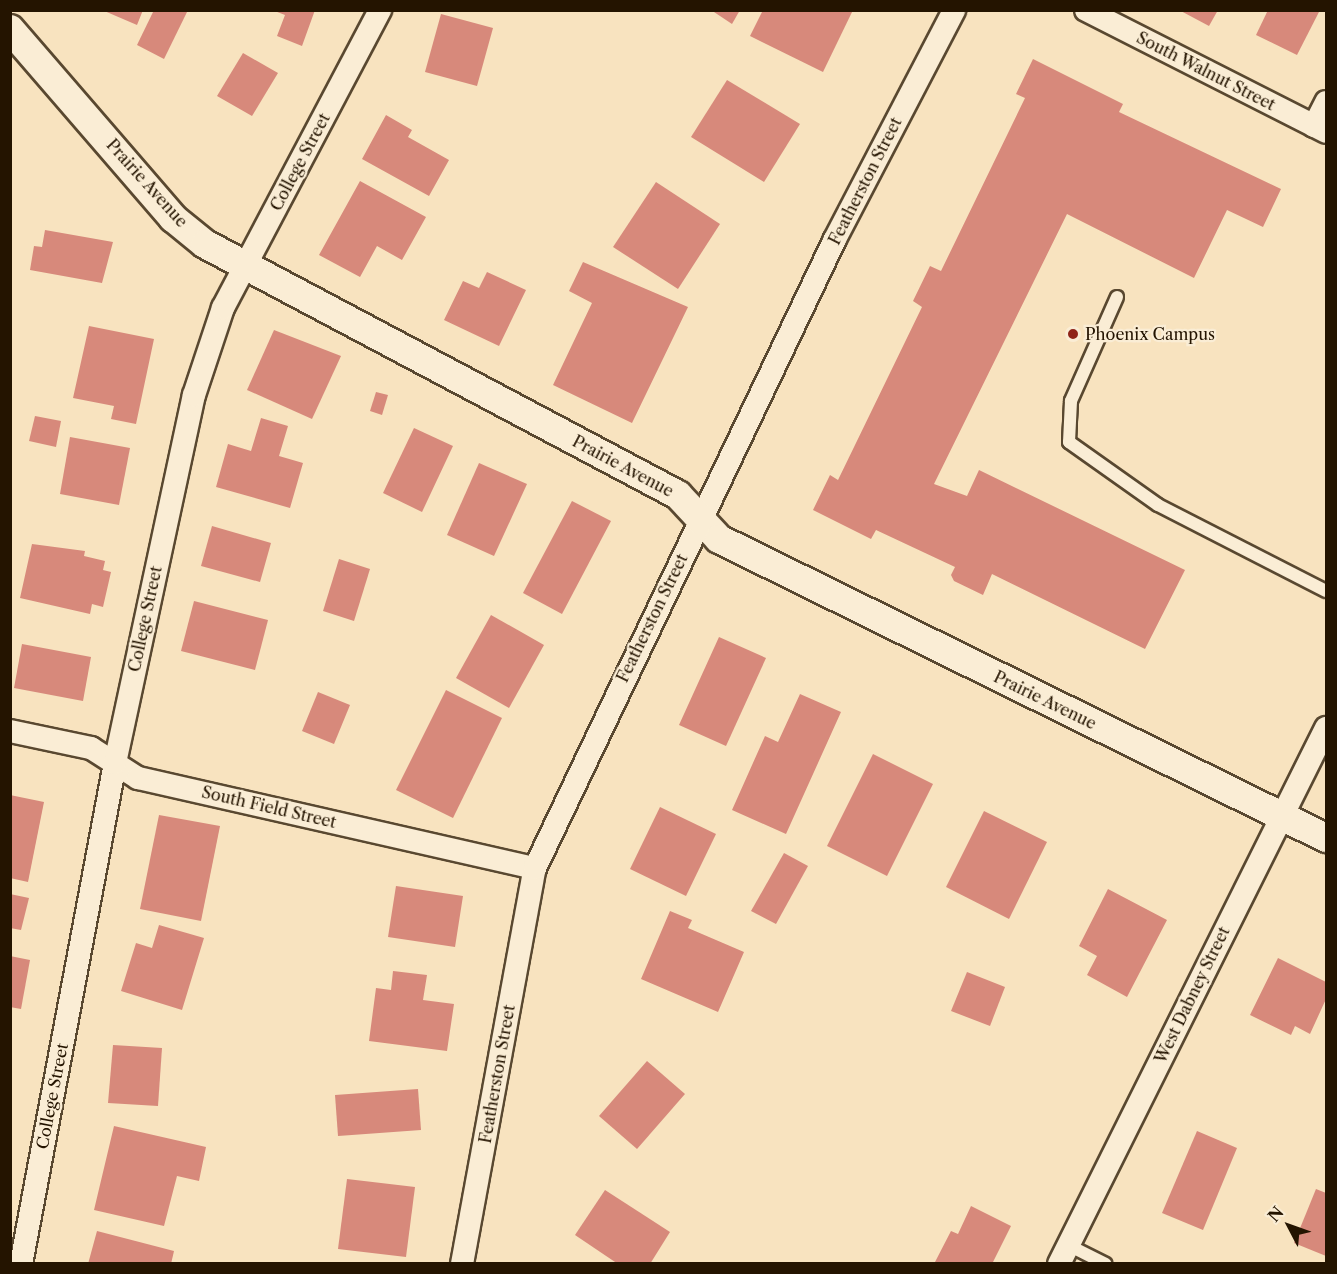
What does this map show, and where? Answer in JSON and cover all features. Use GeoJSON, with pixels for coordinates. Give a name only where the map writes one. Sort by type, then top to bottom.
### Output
{"type":"FeatureCollection","features":[{"type":"Feature","properties":{"kind":"street","name":"College Street"},"geometry":{"type":"LineString","coordinates":[[21,1263],[115,763],[183,438],[207,350],[223,308],[380,10]]}},
{"type":"Feature","properties":{"kind":"street","name":"Featherston Street"},"geometry":{"type":"LineString","coordinates":[[462,1263],[535,868],[700,517],[834,242],[954,10]]}},
{"type":"Feature","properties":{"kind":"street","name":"South Walnut Street"},"geometry":{"type":"LineString","coordinates":[[1086,10],[1320,129]]}},
{"type":"Feature","properties":{"kind":"street","name":"Prairie Avenue"},"geometry":{"type":"LineString","coordinates":[[10,29],[173,218],[206,244],[245,267],[678,495],[719,539],[1326,838]]}},
{"type":"Feature","properties":{"kind":"street"},"geometry":{"type":"LineString","coordinates":[[1320,129],[1326,102]]}},
{"type":"Feature","properties":{"kind":"street","name":"West Dabney Street"},"geometry":{"type":"LineString","coordinates":[[1063,1254],[1326,728]]}},
{"type":"Feature","properties":{"kind":"street","name":"South Field Street"},"geometry":{"type":"LineString","coordinates":[[10,731],[91,748],[138,778],[535,868]]}},
{"type":"Feature","properties":{"kind":"lane"},"geometry":{"type":"LineString","coordinates":[[1117,297],[1071,401],[1069,442],[1158,505],[1326,591]]}},
{"type":"Feature","properties":{"kind":"lane"},"geometry":{"type":"LineString","coordinates":[[1063,1254],[1106,1263]]}},
{"type":"Feature","properties":{"kind":"building"},"geometry":{"type":"Polygon","coordinates":[[[102,10],[143,10],[137,25],[102,10]]]}},
{"type":"Feature","properties":{"kind":"building"},"geometry":{"type":"Polygon","coordinates":[[[154,10],[188,10],[164,59],[137,45],[154,10]]]}},
{"type":"Feature","properties":{"kind":"building"},"geometry":{"type":"Polygon","coordinates":[[[272,10],[315,10],[302,46],[277,36],[285,15],[272,10]]]}},
{"type":"Feature","properties":{"kind":"building"},"geometry":{"type":"Polygon","coordinates":[[[711,10],[740,10],[732,24],[711,10]]]}},
{"type":"Feature","properties":{"kind":"building"},"geometry":{"type":"Polygon","coordinates":[[[763,10],[853,10],[823,72],[750,36],[763,10]]]}},
{"type":"Feature","properties":{"kind":"building"},"geometry":{"type":"Polygon","coordinates":[[[1179,10],[1218,10],[1209,26],[1179,10]]]}},
{"type":"Feature","properties":{"kind":"building"},"geometry":{"type":"Polygon","coordinates":[[[1268,10],[1320,10],[1297,55],[1256,35],[1268,10]]]}},
{"type":"Feature","properties":{"kind":"building"},"geometry":{"type":"Polygon","coordinates":[[[441,14],[493,28],[477,86],[425,72],[441,14]]]}},
{"type":"Feature","properties":{"kind":"building"},"geometry":{"type":"Polygon","coordinates":[[[243,53],[278,73],[252,116],[217,96],[243,53]]]}},
{"type":"Feature","properties":{"kind":"building"},"geometry":{"type":"Polygon","coordinates":[[[1033,59],[1123,104],[1119,112],[1281,189],[1263,227],[1227,210],[1194,278],[1067,214],[934,484],[967,496],[979,470],[1185,570],[1145,649],[992,574],[983,595],[954,581],[951,575],[955,567],[876,530],[871,539],[813,510],[830,475],[838,480],[922,307],[913,301],[930,266],[941,271],[1025,98],[1016,94],[1033,59]]]}},
{"type":"Feature","properties":{"kind":"building"},"geometry":{"type":"Polygon","coordinates":[[[727,80],[800,124],[764,182],[691,137],[727,80]]]}},
{"type":"Feature","properties":{"kind":"building"},"geometry":{"type":"Polygon","coordinates":[[[386,115],[412,130],[408,137],[449,160],[429,196],[362,159],[386,115]]]}},
{"type":"Feature","properties":{"kind":"building"},"geometry":{"type":"Polygon","coordinates":[[[360,181],[426,217],[402,260],[377,246],[360,277],[319,255],[360,181]]]}},
{"type":"Feature","properties":{"kind":"building"},"geometry":{"type":"Polygon","coordinates":[[[656,182],[720,224],[678,289],[613,247],[656,182]]]}},
{"type":"Feature","properties":{"kind":"building"},"geometry":{"type":"Polygon","coordinates":[[[45,230],[113,242],[102,283],[30,270],[34,246],[42,247],[45,230]]]}},
{"type":"Feature","properties":{"kind":"building"},"geometry":{"type":"Polygon","coordinates":[[[583,262],[688,307],[632,423],[553,385],[592,303],[569,291],[583,262]]]}},
{"type":"Feature","properties":{"kind":"building"},"geometry":{"type":"Polygon","coordinates":[[[487,272],[526,290],[499,346],[444,320],[463,281],[479,288],[487,272]]]}},
{"type":"Feature","properties":{"kind":"building"},"geometry":{"type":"Polygon","coordinates":[[[89,326],[154,339],[136,424],[111,419],[114,406],[73,398],[89,326]]]}},
{"type":"Feature","properties":{"kind":"building"},"geometry":{"type":"Polygon","coordinates":[[[274,330],[341,356],[312,419],[247,390],[274,330]]]}},
{"type":"Feature","properties":{"kind":"building"},"geometry":{"type":"Polygon","coordinates":[[[376,392],[388,395],[382,415],[370,411],[376,392]]]}},
{"type":"Feature","properties":{"kind":"building"},"geometry":{"type":"Polygon","coordinates":[[[35,416],[61,421],[56,447],[29,441],[35,416]]]}},
{"type":"Feature","properties":{"kind":"building"},"geometry":{"type":"Polygon","coordinates":[[[261,418],[288,426],[279,456],[303,463],[290,508],[216,487],[228,444],[251,451],[261,418]]]}},
{"type":"Feature","properties":{"kind":"building"},"geometry":{"type":"Polygon","coordinates":[[[414,428],[453,446],[422,512],[383,493],[414,428]]]}},
{"type":"Feature","properties":{"kind":"building"},"geometry":{"type":"Polygon","coordinates":[[[70,437],[130,448],[119,505],[60,494],[70,437]]]}},
{"type":"Feature","properties":{"kind":"building"},"geometry":{"type":"Polygon","coordinates":[[[479,463],[527,484],[494,556],[447,535],[479,463]]]}},
{"type":"Feature","properties":{"kind":"building"},"geometry":{"type":"Polygon","coordinates":[[[572,501],[611,521],[562,614],[523,593],[572,501]]]}},
{"type":"Feature","properties":{"kind":"building"},"geometry":{"type":"Polygon","coordinates":[[[212,526],[271,543],[260,582],[201,566],[212,526]]]}},
{"type":"Feature","properties":{"kind":"building"},"geometry":{"type":"Polygon","coordinates":[[[32,544],[85,551],[84,556],[105,561],[103,570],[111,572],[103,607],[92,604],[90,614],[20,598],[32,544]]]}},
{"type":"Feature","properties":{"kind":"building"},"geometry":{"type":"Polygon","coordinates":[[[339,559],[370,569],[354,621],[323,611],[339,559]]]}},
{"type":"Feature","properties":{"kind":"building"},"geometry":{"type":"Polygon","coordinates":[[[194,601],[268,620],[255,670],[181,651],[194,601]]]}},
{"type":"Feature","properties":{"kind":"building"},"geometry":{"type":"Polygon","coordinates":[[[491,615],[544,645],[509,708],[456,678],[491,615]]]}},
{"type":"Feature","properties":{"kind":"building"},"geometry":{"type":"Polygon","coordinates":[[[719,637],[766,658],[726,746],[679,725],[719,637]]]}},
{"type":"Feature","properties":{"kind":"building"},"geometry":{"type":"Polygon","coordinates":[[[22,644],[91,657],[83,701],[14,688],[22,644]]]}},
{"type":"Feature","properties":{"kind":"building"},"geometry":{"type":"Polygon","coordinates":[[[446,690],[502,718],[453,818],[396,790],[446,690]]]}},
{"type":"Feature","properties":{"kind":"building"},"geometry":{"type":"Polygon","coordinates":[[[318,692],[350,705],[334,744],[302,731],[318,692]]]}},
{"type":"Feature","properties":{"kind":"building"},"geometry":{"type":"Polygon","coordinates":[[[800,694],[841,712],[786,834],[732,810],[765,736],[778,742],[800,694]]]}},
{"type":"Feature","properties":{"kind":"building"},"geometry":{"type":"Polygon","coordinates":[[[873,754],[933,784],[887,876],[827,846],[873,754]]]}},
{"type":"Feature","properties":{"kind":"building"},"geometry":{"type":"Polygon","coordinates":[[[10,795],[44,802],[28,882],[10,878],[10,795]]]}},
{"type":"Feature","properties":{"kind":"building"},"geometry":{"type":"Polygon","coordinates":[[[660,807],[716,834],[686,896],[630,869],[660,807]]]}},
{"type":"Feature","properties":{"kind":"building"},"geometry":{"type":"Polygon","coordinates":[[[984,811],[1047,842],[1009,919],[946,887],[984,811]]]}},
{"type":"Feature","properties":{"kind":"building"},"geometry":{"type":"Polygon","coordinates":[[[159,815],[220,826],[201,921],[140,909],[159,815]]]}},
{"type":"Feature","properties":{"kind":"building"},"geometry":{"type":"Polygon","coordinates":[[[784,853],[808,866],[776,924],[751,911],[784,853]]]}},
{"type":"Feature","properties":{"kind":"building"},"geometry":{"type":"Polygon","coordinates":[[[396,886],[463,896],[455,947],[388,937],[396,886]]]}},
{"type":"Feature","properties":{"kind":"building"},"geometry":{"type":"Polygon","coordinates":[[[1108,889],[1167,920],[1127,997],[1087,975],[1097,956],[1079,946],[1108,889]]]}},
{"type":"Feature","properties":{"kind":"building"},"geometry":{"type":"Polygon","coordinates":[[[10,894],[29,898],[21,930],[10,928],[10,894]]]}},
{"type":"Feature","properties":{"kind":"building"},"geometry":{"type":"Polygon","coordinates":[[[670,911],[692,920],[688,928],[744,952],[718,1012],[641,979],[670,911]]]}},
{"type":"Feature","properties":{"kind":"building"},"geometry":{"type":"Polygon","coordinates":[[[159,925],[204,938],[182,1010],[121,991],[136,943],[152,948],[159,925]]]}},
{"type":"Feature","properties":{"kind":"building"},"geometry":{"type":"Polygon","coordinates":[[[10,956],[30,960],[21,1009],[10,1007],[10,956]]]}},
{"type":"Feature","properties":{"kind":"building"},"geometry":{"type":"Polygon","coordinates":[[[1278,958],[1326,982],[1326,999],[1310,1034],[1295,1026],[1291,1035],[1250,1015],[1278,958]]]}},
{"type":"Feature","properties":{"kind":"building"},"geometry":{"type":"Polygon","coordinates":[[[393,971],[427,975],[423,1000],[454,1004],[447,1051],[369,1041],[376,988],[391,990],[393,971]]]}},
{"type":"Feature","properties":{"kind":"building"},"geometry":{"type":"Polygon","coordinates":[[[967,972],[1005,987],[990,1026],[951,1011],[967,972]]]}},
{"type":"Feature","properties":{"kind":"building"},"geometry":{"type":"Polygon","coordinates":[[[113,1045],[162,1048],[158,1106],[108,1103],[113,1045]]]}},
{"type":"Feature","properties":{"kind":"building"},"geometry":{"type":"Polygon","coordinates":[[[647,1061],[685,1094],[637,1149],[599,1116],[647,1061]]]}},
{"type":"Feature","properties":{"kind":"building"},"geometry":{"type":"Polygon","coordinates":[[[418,1089],[421,1130],[338,1136],[335,1095],[418,1089]]]}},
{"type":"Feature","properties":{"kind":"building"},"geometry":{"type":"Polygon","coordinates":[[[114,1126],[206,1147],[199,1181],[177,1176],[164,1226],[94,1210],[114,1126]]]}},
{"type":"Feature","properties":{"kind":"building"},"geometry":{"type":"Polygon","coordinates":[[[1197,1131],[1237,1148],[1203,1230],[1162,1213],[1197,1131]]]}},
{"type":"Feature","properties":{"kind":"building"},"geometry":{"type":"Polygon","coordinates":[[[347,1179],[415,1187],[406,1257],[338,1249],[347,1179]]]}},
{"type":"Feature","properties":{"kind":"building"},"geometry":{"type":"Polygon","coordinates":[[[1316,1189],[1326,1193],[1326,1256],[1294,1243],[1316,1189]]]}},
{"type":"Feature","properties":{"kind":"building"},"geometry":{"type":"Polygon","coordinates":[[[605,1190],[670,1232],[650,1264],[618,1264],[575,1235],[605,1190]]]}},
{"type":"Feature","properties":{"kind":"building"},"geometry":{"type":"Polygon","coordinates":[[[971,1206],[1011,1226],[992,1264],[935,1262],[951,1231],[958,1234],[971,1206]]]}},
{"type":"Feature","properties":{"kind":"building"},"geometry":{"type":"Polygon","coordinates":[[[97,1231],[174,1251],[171,1264],[88,1264],[97,1231]]]}},
{"type":"Feature","properties":{"kind":"place","name":"Phoenix Campus"},"geometry":{"type":"Point","coordinates":[1073,334]}}]}
